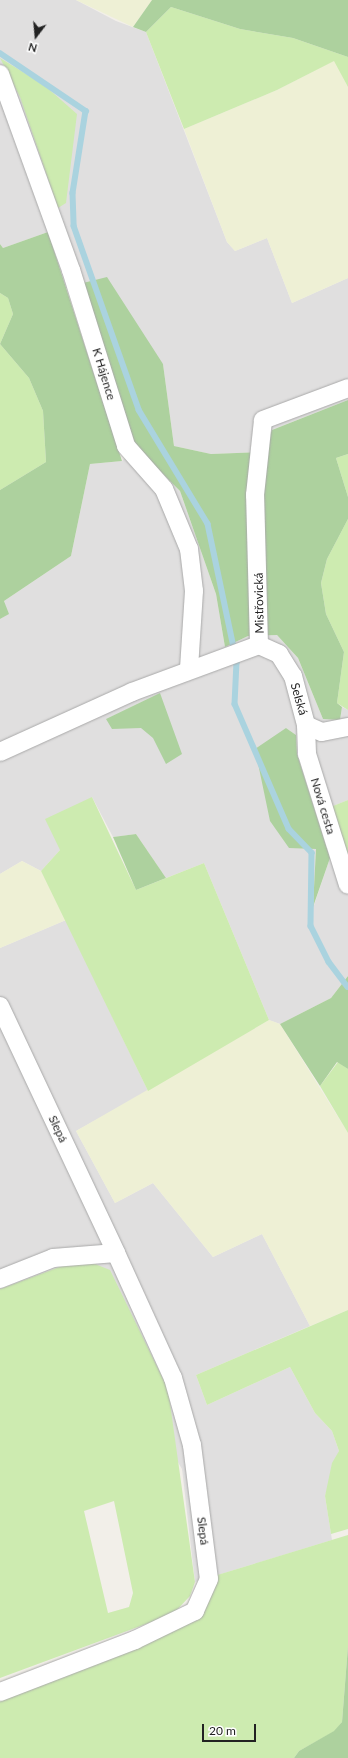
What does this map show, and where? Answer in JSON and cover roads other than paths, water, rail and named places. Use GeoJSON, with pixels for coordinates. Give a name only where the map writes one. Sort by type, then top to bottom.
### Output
{"type":"FeatureCollection","features":[{"type":"Feature","properties":{"kind":"street","name":"K Hájence"},"geometry":{"type":"LineString","coordinates":[[0,74],[71,270],[126,446],[164,489],[189,549],[194,591],[189,669]]}},
{"type":"Feature","properties":{"kind":"street","name":"Mistřovická"},"geometry":{"type":"LineString","coordinates":[[244,651],[262,420],[348,388]]}},
{"type":"Feature","properties":{"kind":"street"},"geometry":{"type":"LineString","coordinates":[[0,752],[189,669],[244,651]]}},
{"type":"Feature","properties":{"kind":"street","name":"Selská"},"geometry":{"type":"LineString","coordinates":[[244,651],[279,654],[292,676],[306,726],[322,732],[348,727]]}},
{"type":"Feature","properties":{"kind":"street","name":"Nová cesta"},"geometry":{"type":"LineString","coordinates":[[306,726],[307,754],[348,885]]}},
{"type":"Feature","properties":{"kind":"street","name":"Slepá"},"geometry":{"type":"LineString","coordinates":[[0,1006],[173,1378],[192,1445],[209,1579],[195,1611],[135,1640],[0,1692]]}},
{"type":"Feature","properties":{"kind":"street"},"geometry":{"type":"LineString","coordinates":[[0,1279],[53,1258],[116,1253]]}},
{"type":"Feature","properties":{"kind":"waterway"},"geometry":{"type":"LineString","coordinates":[[0,53],[86,111],[73,193],[74,226],[139,410],[208,524],[237,662],[235,704],[289,829],[312,853],[311,926],[329,962],[348,987]]}}]}
